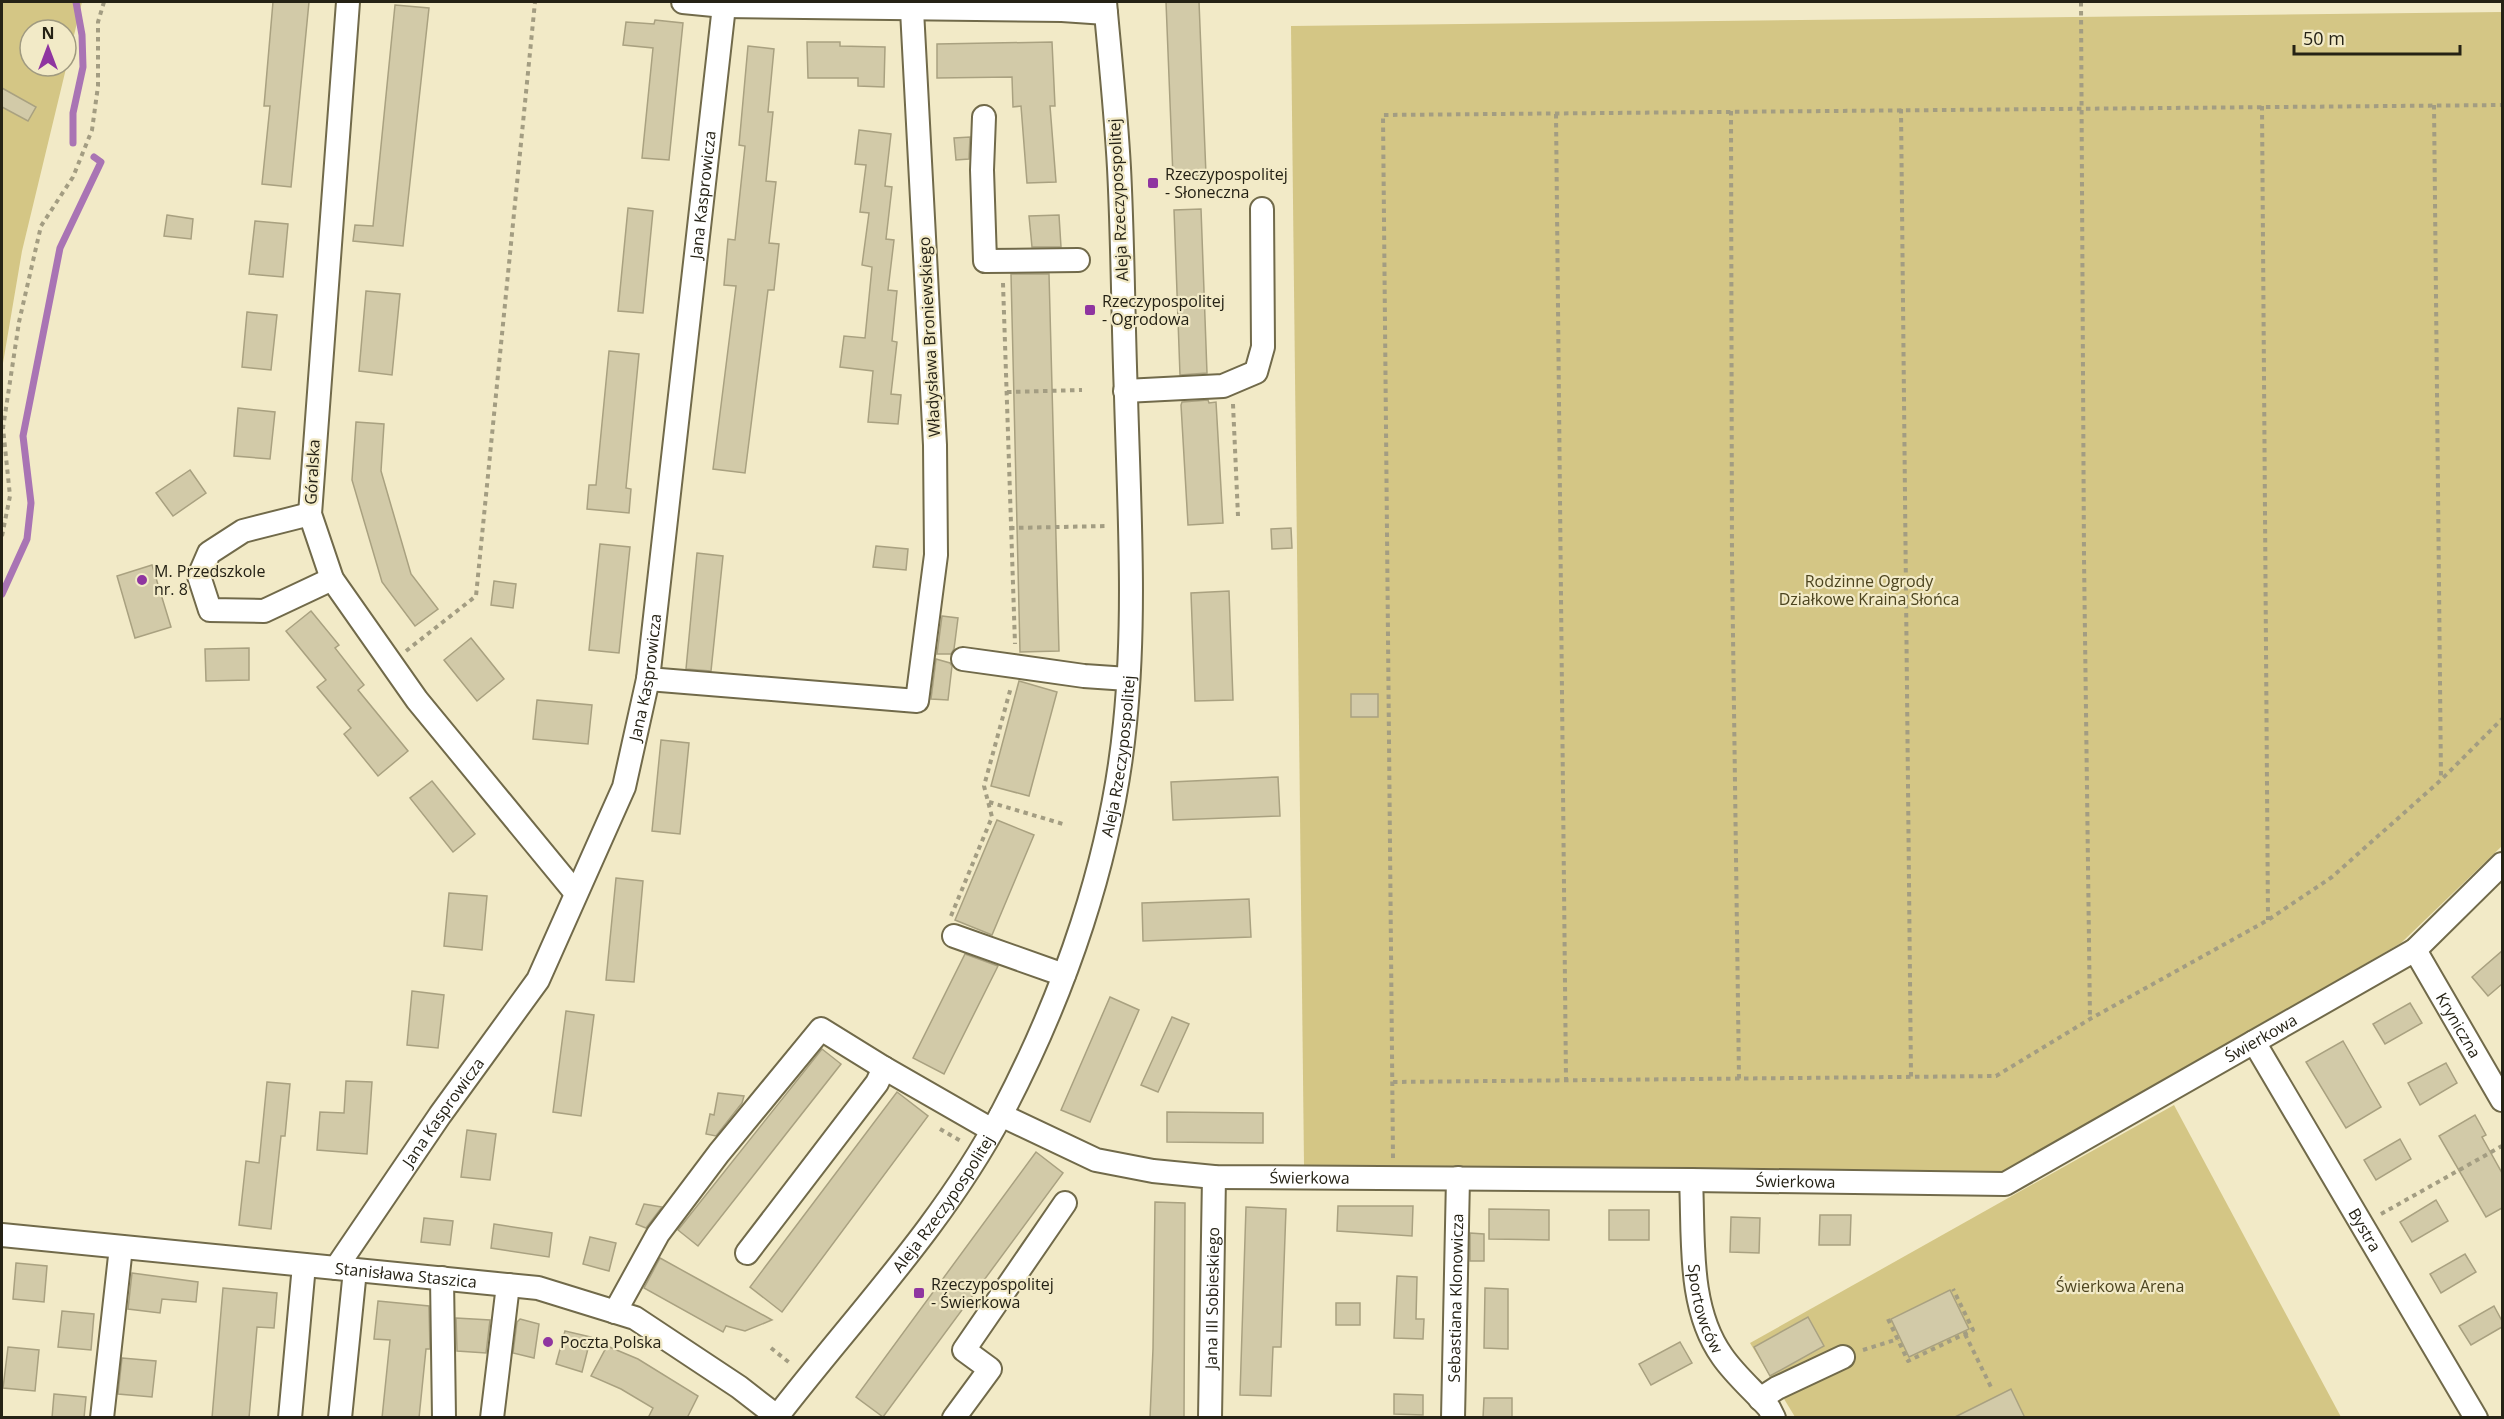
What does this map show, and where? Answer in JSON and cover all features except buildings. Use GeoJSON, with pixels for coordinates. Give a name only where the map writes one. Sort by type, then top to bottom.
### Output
{"type":"FeatureCollection","features":[{"type":"Feature","properties":{"kind":"street","name":"Góralska"},"geometry":{"type":"LineString","coordinates":[[348,2],[310,514],[332,579],[417,700],[575,892]]}},
{"type":"Feature","properties":{"kind":"street"},"geometry":{"type":"LineString","coordinates":[[683,2],[724,6],[912,10],[1105,8]]}},
{"type":"Feature","properties":{"kind":"street","name":"Jana Kasprowicza"},"geometry":{"type":"LineString","coordinates":[[346,1269],[440,1115],[538,980],[575,892],[624,787],[648,679],[724,6]]}},
{"type":"Feature","properties":{"kind":"street","name":"Aleja Rzeczypospolitej"},"geometry":{"type":"LineString","coordinates":[[777,1417],[918,1242],[966,1174],[997,1122],[1029,1057],[1064,975],[1104,850],[1124,735],[1128,679],[1130,564],[1119,167],[1105,8]]}},
{"type":"Feature","properties":{"kind":"street","name":"Władysława Broniewskiego"},"geometry":{"type":"LineString","coordinates":[[648,679],[917,701],[936,555],[935,445],[912,10]]}},
{"type":"Feature","properties":{"kind":"street"},"geometry":{"type":"LineString","coordinates":[[984,117],[982,170],[985,261],[1078,260]]}},
{"type":"Feature","properties":{"kind":"street"},"geometry":{"type":"LineString","coordinates":[[1125,391],[1223,386],[1256,372],[1263,347],[1262,209]]}},
{"type":"Feature","properties":{"kind":"street"},"geometry":{"type":"LineString","coordinates":[[310,514],[243,531],[208,553],[199,576],[210,610],[264,611],[332,579]]}},
{"type":"Feature","properties":{"kind":"street"},"geometry":{"type":"LineString","coordinates":[[963,659],[1128,679]]}},
{"type":"Feature","properties":{"kind":"street","name":"Świerkowa"},"geometry":{"type":"LineString","coordinates":[[615,1312],[658,1234],[719,1153],[821,1029],[884,1068],[997,1122],[1096,1160],[1153,1171],[1214,1177],[2005,1184],[2415,950],[2502,864]]}},
{"type":"Feature","properties":{"kind":"street"},"geometry":{"type":"LineString","coordinates":[[954,936],[1064,975]]}},
{"type":"Feature","properties":{"kind":"street","name":"Kryniczna"},"geometry":{"type":"LineString","coordinates":[[2415,950],[2502,1100]]}},
{"type":"Feature","properties":{"kind":"street","name":"Bystra"},"geometry":{"type":"LineString","coordinates":[[2254,1042],[2476,1418]]}},
{"type":"Feature","properties":{"kind":"street"},"geometry":{"type":"LineString","coordinates":[[747,1253],[877,1083],[884,1068]]}},
{"type":"Feature","properties":{"kind":"street","name":"Jana III Sobieskiego"},"geometry":{"type":"LineString","coordinates":[[1210,1418],[1214,1177]]}},
{"type":"Feature","properties":{"kind":"street","name":"Sebastiana Klonowicza"},"geometry":{"type":"LineString","coordinates":[[1452,1418],[1458,1178]]}},
{"type":"Feature","properties":{"kind":"street","name":"Sportowców"},"geometry":{"type":"LineString","coordinates":[[1692,1180],[1696,1280],[1706,1324],[1722,1356],[1761,1398],[1774,1418]]}},
{"type":"Feature","properties":{"kind":"street"},"geometry":{"type":"LineString","coordinates":[[954,1418],[990,1369],[964,1350],[1065,1203]]}},
{"type":"Feature","properties":{"kind":"street","name":"Stanisława Staszica"},"geometry":{"type":"LineString","coordinates":[[2,1234],[538,1288],[635,1318],[739,1387],[777,1417]]}},
{"type":"Feature","properties":{"kind":"street"},"geometry":{"type":"LineString","coordinates":[[102,1418],[121,1246]]}},
{"type":"Feature","properties":{"kind":"street"},"geometry":{"type":"LineString","coordinates":[[290,1418],[304,1265]]}},
{"type":"Feature","properties":{"kind":"street"},"geometry":{"type":"LineString","coordinates":[[340,1418],[346,1269]]}},
{"type":"Feature","properties":{"kind":"street"},"geometry":{"type":"LineString","coordinates":[[442,1278],[444,1418]]}},
{"type":"Feature","properties":{"kind":"street"},"geometry":{"type":"LineString","coordinates":[[492,1418],[508,1285]]}},
{"type":"Feature","properties":{"kind":"street"},"geometry":{"type":"LineString","coordinates":[[1761,1398],[1776,1388],[1843,1357]]}},
{"type":"Feature","properties":{"kind":"path"},"geometry":{"type":"LineString","coordinates":[[2,536],[10,496],[3,428],[19,322],[41,226],[73,177],[92,130],[98,86],[98,22],[104,2]]}},
{"type":"Feature","properties":{"kind":"path"},"geometry":{"type":"LineString","coordinates":[[391,663],[476,596],[535,2]]}},
{"type":"Feature","properties":{"kind":"path"},"geometry":{"type":"LineString","coordinates":[[2081,2],[2084,558],[2090,1019]]}},
{"type":"Feature","properties":{"kind":"path"},"geometry":{"type":"LineString","coordinates":[[2434,105],[2441,780]]}},
{"type":"Feature","properties":{"kind":"path"},"geometry":{"type":"LineString","coordinates":[[1394,1178],[1383,115],[2502,105]]}},
{"type":"Feature","properties":{"kind":"path"},"geometry":{"type":"LineString","coordinates":[[2262,106],[2268,920]]}},
{"type":"Feature","properties":{"kind":"path"},"geometry":{"type":"LineString","coordinates":[[1901,109],[1911,1078]]}},
{"type":"Feature","properties":{"kind":"path"},"geometry":{"type":"LineString","coordinates":[[1731,111],[1732,561],[1739,1079]]}},
{"type":"Feature","properties":{"kind":"path"},"geometry":{"type":"LineString","coordinates":[[1556,114],[1566,1080]]}},
{"type":"Feature","properties":{"kind":"path"},"geometry":{"type":"LineString","coordinates":[[954,936],[951,917],[992,817],[984,786],[1016,667],[1002,261]]}},
{"type":"Feature","properties":{"kind":"path"},"geometry":{"type":"LineString","coordinates":[[1232,382],[1238,516]]}},
{"type":"Feature","properties":{"kind":"path"},"geometry":{"type":"LineString","coordinates":[[1007,392],[1082,390]]}},
{"type":"Feature","properties":{"kind":"path"},"geometry":{"type":"LineString","coordinates":[[1010,528],[1085,527]]}},
{"type":"Feature","properties":{"kind":"path"},"geometry":{"type":"LineString","coordinates":[[1393,1082],[1996,1076],[2090,1019],[2268,920],[2332,877],[2441,780],[2502,719]]}},
{"type":"Feature","properties":{"kind":"path"},"geometry":{"type":"LineString","coordinates":[[988,802],[1063,824]]}},
{"type":"Feature","properties":{"kind":"path"},"geometry":{"type":"LineString","coordinates":[[2362,1225],[2502,1146]]}},
{"type":"Feature","properties":{"kind":"path"},"geometry":{"type":"LineString","coordinates":[[1888,1319],[1908,1361],[1973,1330],[1953,1289]]}},
{"type":"Feature","properties":{"kind":"path"},"geometry":{"type":"LineString","coordinates":[[1965,1334],[1991,1387]]}},
{"type":"Feature","properties":{"kind":"path"},"geometry":{"type":"LineString","coordinates":[[1843,1357],[1898,1339]]}},
{"type":"Feature","properties":{"kind":"green space"},"geometry":{"type":"Polygon","coordinates":[[[2,2],[82,2],[78,19],[18,18],[18,78],[64,78],[22,251],[2,369],[2,2]]]}},
{"type":"Feature","properties":{"kind":"green space","name":"Rodzinne Ogrody Działkowe Kraina Słońca"},"geometry":{"type":"Polygon","coordinates":[[[2502,12],[2502,846],[2401,943],[2002,1176],[1304,1165],[1291,26],[2502,12]]]}},
{"type":"Feature","properties":{"kind":"green space","name":"Świerkowa Arena"},"geometry":{"type":"Polygon","coordinates":[[[2174,1105],[2341,1417],[1795,1417],[1750,1343],[2174,1105]]]}},
{"type":"Feature","properties":{"kind":"waterway"},"geometry":{"type":"LineString","coordinates":[[73,143],[73,113],[83,67],[82,35],[76,2]]}},
{"type":"Feature","properties":{"kind":"waterway"},"geometry":{"type":"LineString","coordinates":[[2,594],[27,539],[31,503],[23,436],[60,248],[101,162],[94,157]]}},
{"type":"Feature","properties":{"kind":"place","name":"Rzeczypospolitej - Słoneczna"},"geometry":{"type":"Point","coordinates":[1153,183]}},
{"type":"Feature","properties":{"kind":"place","name":"Rzeczypospolitej - Ogrodowa"},"geometry":{"type":"Point","coordinates":[1090,310]}},
{"type":"Feature","properties":{"kind":"place","name":"M. Przedszkole nr. 8"},"geometry":{"type":"Point","coordinates":[142,580]}},
{"type":"Feature","properties":{"kind":"place","name":"Rzeczypospolitej - Świerkowa"},"geometry":{"type":"Point","coordinates":[919,1293]}},
{"type":"Feature","properties":{"kind":"place","name":"Poczta Polska"},"geometry":{"type":"Point","coordinates":[548,1342]}}]}
